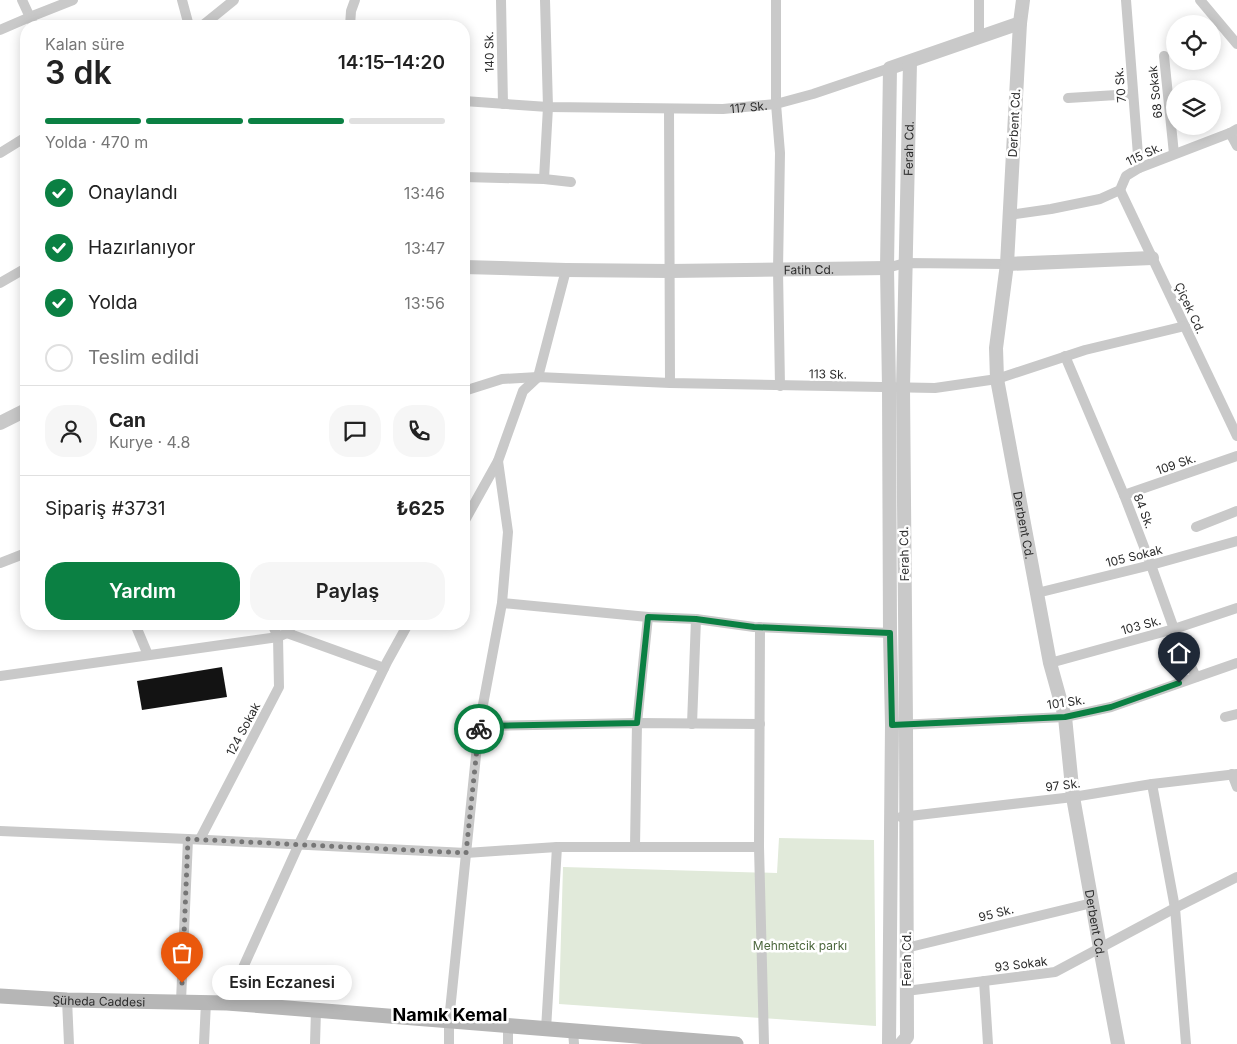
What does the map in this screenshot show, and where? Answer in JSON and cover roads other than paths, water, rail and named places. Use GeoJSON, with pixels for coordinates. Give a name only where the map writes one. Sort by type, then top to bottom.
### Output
{"type":"FeatureCollection","features":[{"type":"Feature","properties":{"kind":"main road","name":"Şüheda Caddesi"},"geometry":{"type":"LineString","coordinates":[[0,996],[67,1000],[227,1003],[546,1029],[573,1037],[736,1044]]}},
{"type":"Feature","properties":{"kind":"street"},"geometry":{"type":"LineString","coordinates":[[22,0],[32,20]]}},
{"type":"Feature","properties":{"kind":"street"},"geometry":{"type":"LineString","coordinates":[[34,20],[73,0]]}},
{"type":"Feature","properties":{"kind":"street"},"geometry":{"type":"LineString","coordinates":[[182,0],[187,20]]}},
{"type":"Feature","properties":{"kind":"street"},"geometry":{"type":"LineString","coordinates":[[209,20],[234,0]]}},
{"type":"Feature","properties":{"kind":"street"},"geometry":{"type":"LineString","coordinates":[[350,20],[355,0]]}},
{"type":"Feature","properties":{"kind":"street","name":"140 Sk."},"geometry":{"type":"LineString","coordinates":[[500,0],[503,104]]}},
{"type":"Feature","properties":{"kind":"street"},"geometry":{"type":"LineString","coordinates":[[544,179],[548,107],[546,0]]}},
{"type":"Feature","properties":{"kind":"street"},"geometry":{"type":"LineString","coordinates":[[776,0],[776,104],[780,153],[778,270],[780,386]]}},
{"type":"Feature","properties":{"kind":"street"},"geometry":{"type":"LineString","coordinates":[[979,0],[979,37]]}},
{"type":"Feature","properties":{"kind":"street","name":"Derbent Cd."},"geometry":{"type":"LineString","coordinates":[[1023,0],[1020,23],[1007,264],[996,348],[997,379],[1050,663],[1065,717],[1073,797],[1118,1044]]}},
{"type":"Feature","properties":{"kind":"street","name":"70 Sk."},"geometry":{"type":"LineString","coordinates":[[1126,0],[1139,168]]}},
{"type":"Feature","properties":{"kind":"street"},"geometry":{"type":"LineString","coordinates":[[1200,0],[1237,44]]}},
{"type":"Feature","properties":{"kind":"street","name":"117 Sk."},"geometry":{"type":"LineString","coordinates":[[470,101],[548,107],[669,109],[723,109],[776,104],[813,94],[910,62],[1020,23]]}},
{"type":"Feature","properties":{"kind":"street"},"geometry":{"type":"LineString","coordinates":[[0,30],[20,24]]}},
{"type":"Feature","properties":{"kind":"street","name":"68 Sokak"},"geometry":{"type":"LineString","coordinates":[[1164,56],[1174,154]]}},
{"type":"Feature","properties":{"kind":"street","name":"Ferah Cd."},"geometry":{"type":"LineString","coordinates":[[889,1044],[892,725],[890,633],[896,388],[905,263],[910,62]]}},
{"type":"Feature","properties":{"kind":"street","name":"Ferah Cd."},"geometry":{"type":"LineString","coordinates":[[890,68],[887,268],[896,388],[906,724],[906,1037],[901,1044]]}},
{"type":"Feature","properties":{"kind":"street"},"geometry":{"type":"LineString","coordinates":[[1068,98],[1133,94]]}},
{"type":"Feature","properties":{"kind":"street"},"geometry":{"type":"LineString","coordinates":[[669,109],[670,382]]}},
{"type":"Feature","properties":{"kind":"street"},"geometry":{"type":"LineString","coordinates":[[1234,131],[1237,146]]}},
{"type":"Feature","properties":{"kind":"street","name":"115 Sk."},"geometry":{"type":"LineString","coordinates":[[1120,190],[1126,176],[1139,168],[1234,131]]}},
{"type":"Feature","properties":{"kind":"street"},"geometry":{"type":"LineString","coordinates":[[0,153],[20,141]]}},
{"type":"Feature","properties":{"kind":"street"},"geometry":{"type":"LineString","coordinates":[[470,177],[544,179],[571,182]]}},
{"type":"Feature","properties":{"kind":"street"},"geometry":{"type":"LineString","coordinates":[[1009,215],[1100,199],[1120,190]]}},
{"type":"Feature","properties":{"kind":"street","name":"Çiçek Cd."},"geometry":{"type":"LineString","coordinates":[[1120,190],[1237,436]]}},
{"type":"Feature","properties":{"kind":"street","name":"Fatih Cd."},"geometry":{"type":"LineString","coordinates":[[470,267],[670,271],[778,270],[887,268],[905,263],[1007,264],[1152,258]]}},
{"type":"Feature","properties":{"kind":"street"},"geometry":{"type":"LineString","coordinates":[[470,511],[498,460],[523,390],[538,377],[566,270]]}},
{"type":"Feature","properties":{"kind":"street"},"geometry":{"type":"LineString","coordinates":[[0,283],[20,271]]}},
{"type":"Feature","properties":{"kind":"street","name":"113 Sk."},"geometry":{"type":"LineString","coordinates":[[470,389],[502,379],[538,377],[780,386],[935,388],[997,379],[1065,356],[1185,326]]}},
{"type":"Feature","properties":{"kind":"street","name":"84 Sk."},"geometry":{"type":"LineString","coordinates":[[1065,356],[1124,495],[1174,629],[1196,677]]}},
{"type":"Feature","properties":{"kind":"street"},"geometry":{"type":"LineString","coordinates":[[0,423],[20,413]]}},
{"type":"Feature","properties":{"kind":"street","name":"109 Sk."},"geometry":{"type":"LineString","coordinates":[[1124,495],[1237,456]]}},
{"type":"Feature","properties":{"kind":"street"},"geometry":{"type":"LineString","coordinates":[[449,1044],[479,726],[502,603],[508,532],[498,460]]}},
{"type":"Feature","properties":{"kind":"street"},"geometry":{"type":"LineString","coordinates":[[1196,527],[1237,511]]}},
{"type":"Feature","properties":{"kind":"street","name":"105 Sokak"},"geometry":{"type":"LineString","coordinates":[[1037,593],[1151,565],[1237,541]]}},
{"type":"Feature","properties":{"kind":"street"},"geometry":{"type":"LineString","coordinates":[[0,563],[20,555]]}},
{"type":"Feature","properties":{"kind":"street"},"geometry":{"type":"LineString","coordinates":[[502,603],[648,617],[696,619],[760,627],[890,633]]}},
{"type":"Feature","properties":{"kind":"street","name":"103 Sk."},"geometry":{"type":"LineString","coordinates":[[1050,663],[1174,629],[1237,608]]}},
{"type":"Feature","properties":{"kind":"street"},"geometry":{"type":"LineString","coordinates":[[635,847],[637,723],[648,617]]}},
{"type":"Feature","properties":{"kind":"street"},"geometry":{"type":"LineString","coordinates":[[692,724],[696,619]]}},
{"type":"Feature","properties":{"kind":"street"},"geometry":{"type":"LineString","coordinates":[[760,627],[759,847],[764,1044]]}},
{"type":"Feature","properties":{"kind":"street"},"geometry":{"type":"LineString","coordinates":[[138,630],[148,655]]}},
{"type":"Feature","properties":{"kind":"street","name":"124 Sokak"},"geometry":{"type":"LineString","coordinates":[[200,839],[279,687],[283,635],[278,630]]}},
{"type":"Feature","properties":{"kind":"street"},"geometry":{"type":"LineString","coordinates":[[283,635],[288,630]]}},
{"type":"Feature","properties":{"kind":"street"},"geometry":{"type":"LineString","coordinates":[[227,1003],[299,844],[384,668],[405,630]]}},
{"type":"Feature","properties":{"kind":"street"},"geometry":{"type":"LineString","coordinates":[[0,676],[283,635],[384,668]]}},
{"type":"Feature","properties":{"kind":"street","name":"101 Sk."},"geometry":{"type":"LineString","coordinates":[[892,725],[1065,717],[1111,707],[1237,663]]}},
{"type":"Feature","properties":{"kind":"street"},"geometry":{"type":"LineString","coordinates":[[1225,717],[1237,714]]}},
{"type":"Feature","properties":{"kind":"street"},"geometry":{"type":"LineString","coordinates":[[479,726],[637,723],[760,724]]}},
{"type":"Feature","properties":{"kind":"street"},"geometry":{"type":"LineString","coordinates":[[1235,774],[1237,787]]}},
{"type":"Feature","properties":{"kind":"street","name":"97 Sk."},"geometry":{"type":"LineString","coordinates":[[891,818],[1073,797],[1152,784],[1235,774]]}},
{"type":"Feature","properties":{"kind":"street"},"geometry":{"type":"LineString","coordinates":[[1152,784],[1175,908],[1186,1044]]}},
{"type":"Feature","properties":{"kind":"street"},"geometry":{"type":"LineString","coordinates":[[0,831],[466,853],[557,847],[759,847]]}},
{"type":"Feature","properties":{"kind":"street"},"geometry":{"type":"LineString","coordinates":[[181,1001],[188,839]]}},
{"type":"Feature","properties":{"kind":"street"},"geometry":{"type":"LineString","coordinates":[[546,1029],[557,847]]}},
{"type":"Feature","properties":{"kind":"street","name":"93 Sokak"},"geometry":{"type":"LineString","coordinates":[[906,991],[1055,972],[1237,877]]}},
{"type":"Feature","properties":{"kind":"street","name":"95 Sk."},"geometry":{"type":"LineString","coordinates":[[906,948],[1092,903]]}},
{"type":"Feature","properties":{"kind":"street"},"geometry":{"type":"LineString","coordinates":[[984,981],[988,1044]]}},
{"type":"Feature","properties":{"kind":"street"},"geometry":{"type":"LineString","coordinates":[[67,1000],[69,1044]]}},
{"type":"Feature","properties":{"kind":"street"},"geometry":{"type":"LineString","coordinates":[[204,1044],[206,1002]]}},
{"type":"Feature","properties":{"kind":"street"},"geometry":{"type":"LineString","coordinates":[[315,1044],[316,1010]]}},
{"type":"Feature","properties":{"kind":"street"},"geometry":{"type":"LineString","coordinates":[[508,1026],[508,1044]]}},
{"type":"Feature","properties":{"kind":"place","name":"Esin Eczanesi"},"geometry":{"type":"Point","coordinates":[182,983]}},
{"type":"Feature","properties":{"kind":"district","name":"Namık Kemal"},"geometry":{"type":"Point","coordinates":[450,1014]}},
{"type":"Feature","properties":{"kind":"park label","name":"Mehmetcik parkı"},"geometry":{"type":"Point","coordinates":[800,945]}}]}
